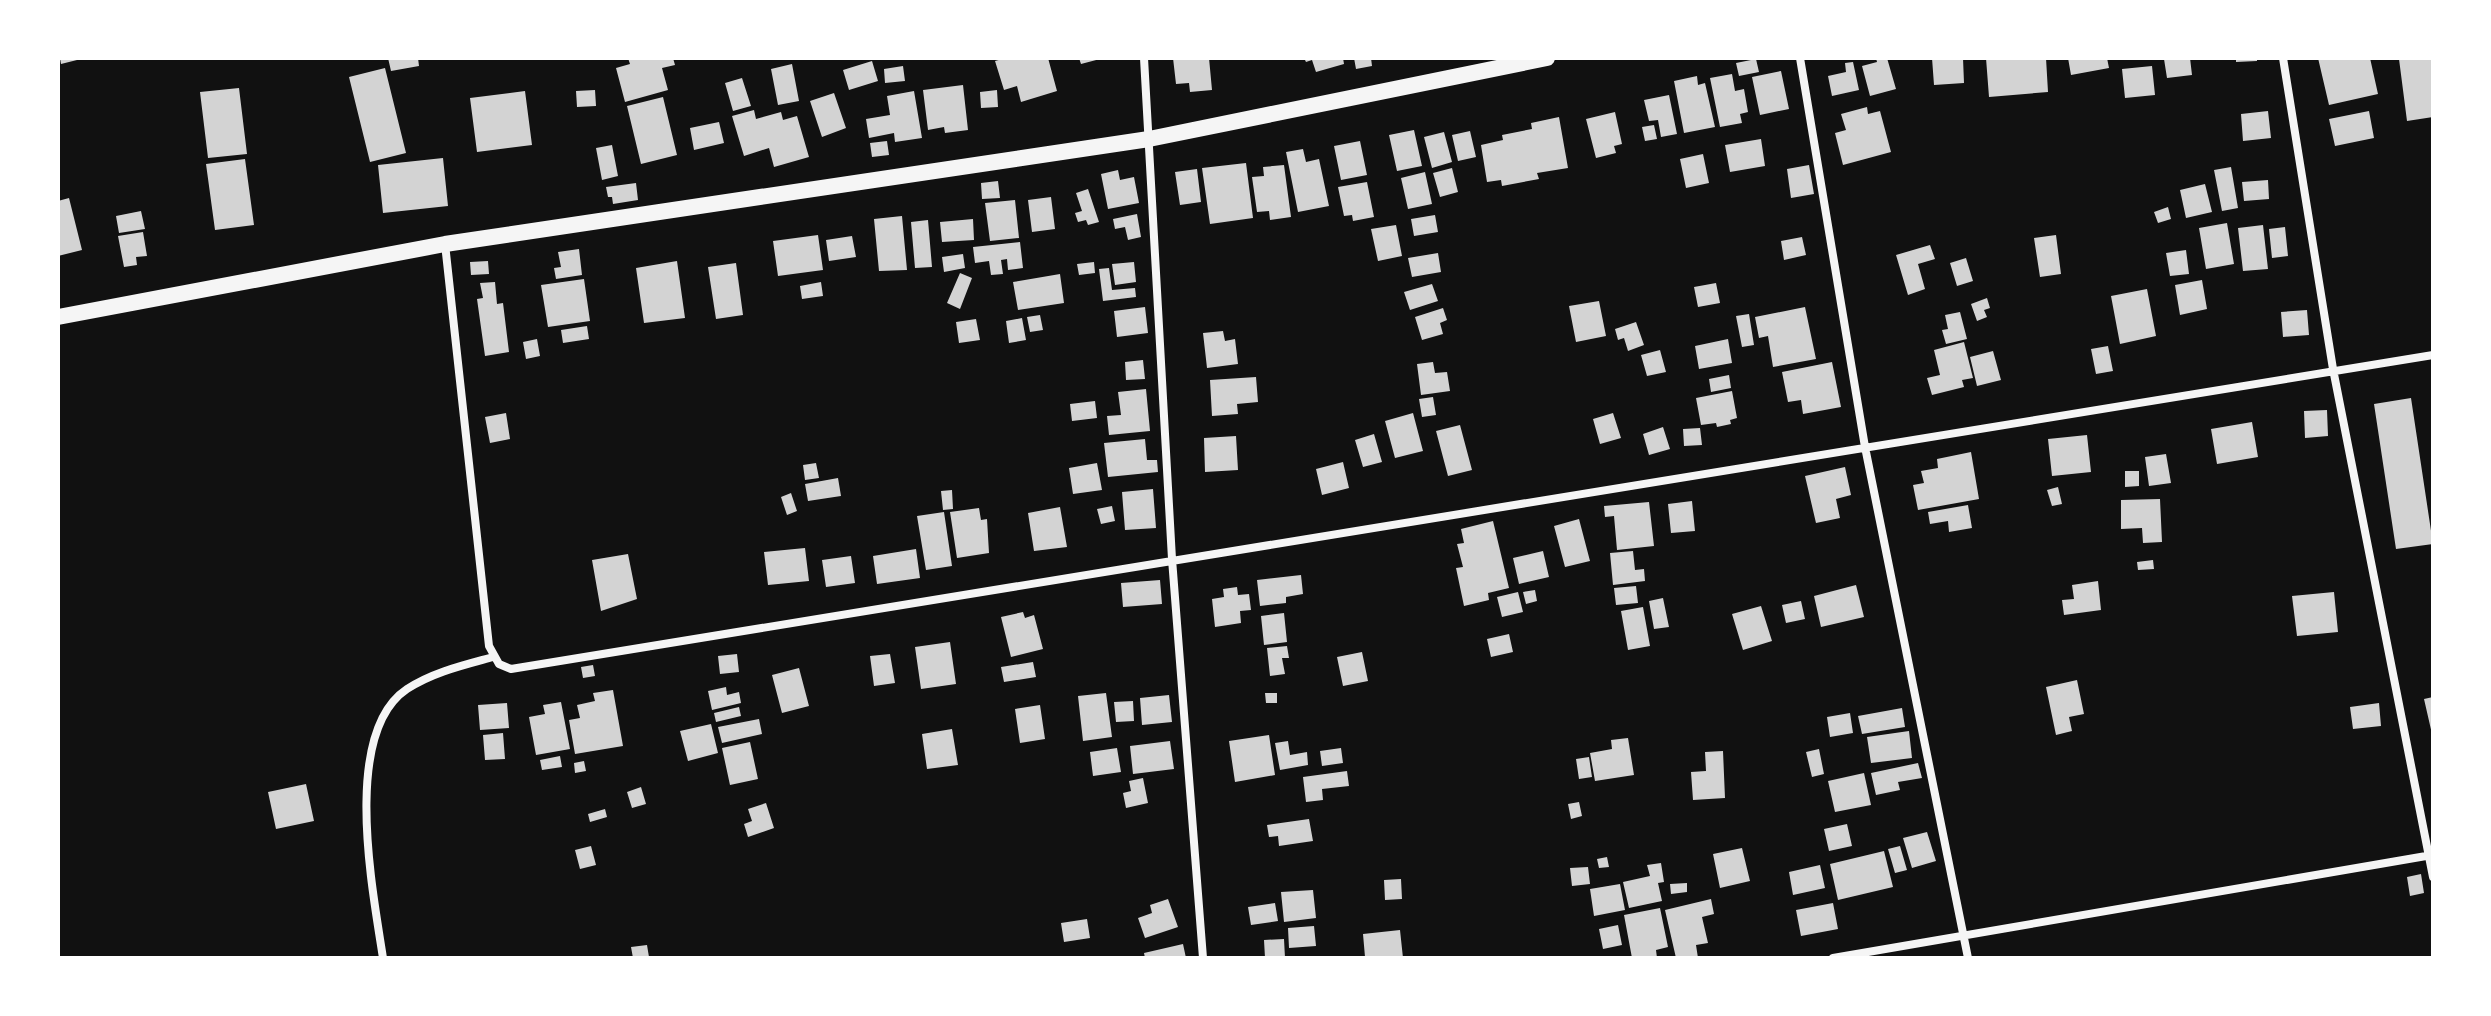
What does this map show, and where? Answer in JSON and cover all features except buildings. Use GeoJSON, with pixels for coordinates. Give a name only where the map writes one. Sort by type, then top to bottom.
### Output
{"type":"FeatureCollection","features":[{"type":"Feature","properties":{"kind":"main road"},"geometry":{"type":"LineString","coordinates":[[58,317],[445,244],[1149,139],[1547,58]]}},
{"type":"Feature","properties":{"kind":"street"},"geometry":{"type":"LineString","coordinates":[[1144,58],[1172,559],[1203,958]]}},
{"type":"Feature","properties":{"kind":"street"},"geometry":{"type":"LineString","coordinates":[[1800,58],[1865,447],[1968,958]]}},
{"type":"Feature","properties":{"kind":"street"},"geometry":{"type":"LineString","coordinates":[[2283,58],[2333,369],[2433,877]]}},
{"type":"Feature","properties":{"kind":"street"},"geometry":{"type":"LineString","coordinates":[[445,244],[483,606],[493,657],[499,664],[524,669],[1172,559],[2433,355]]}},
{"type":"Feature","properties":{"kind":"street"},"geometry":{"type":"LineString","coordinates":[[383,958],[365,806],[368,766],[378,736],[390,706],[406,690],[438,673],[493,657]]}},
{"type":"Feature","properties":{"kind":"street"},"geometry":{"type":"LineString","coordinates":[[1833,958],[1963,933],[2431,856]]}}]}
